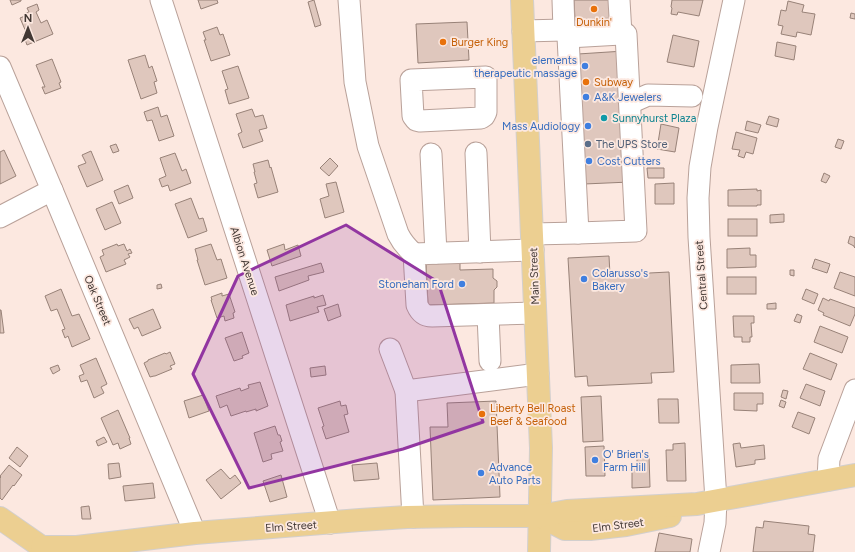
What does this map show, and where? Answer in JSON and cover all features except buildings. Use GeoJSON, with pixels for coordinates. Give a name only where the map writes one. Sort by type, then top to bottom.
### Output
{"type":"FeatureCollection","features":[{"type":"Feature","properties":{"kind":"main road","name":"Main Street"},"geometry":{"type":"LineString","coordinates":[[522,0],[541,448],[539,552]]}},
{"type":"Feature","properties":{"kind":"main road","name":"Elm Street"},"geometry":{"type":"LineString","coordinates":[[46,550],[195,533],[330,523],[465,516],[540,516],[567,511],[706,502],[855,475]]}},
{"type":"Feature","properties":{"kind":"main road"},"geometry":{"type":"LineString","coordinates":[[0,518],[46,550]]}},
{"type":"Feature","properties":{"kind":"street","name":"Albion Avenue"},"geometry":{"type":"LineString","coordinates":[[161,0],[330,523]]}},
{"type":"Feature","properties":{"kind":"street"},"geometry":{"type":"LineString","coordinates":[[349,0],[355,82],[368,146],[398,234],[407,248],[414,254],[480,252],[578,233],[636,231],[626,34],[523,31]]}},
{"type":"Feature","properties":{"kind":"street"},"geometry":{"type":"LineString","coordinates":[[563,0],[578,233]]}},
{"type":"Feature","properties":{"kind":"street"},"geometry":{"type":"LineString","coordinates":[[619,0],[621,34]]}},
{"type":"Feature","properties":{"kind":"street","name":"Central Street"},"geometry":{"type":"LineString","coordinates":[[709,552],[715,523],[706,502],[699,237],[700,167],[734,0]]}},
{"type":"Feature","properties":{"kind":"street"},"geometry":{"type":"LineString","coordinates":[[410,73],[475,64],[486,66]]}},
{"type":"Feature","properties":{"kind":"street","name":"Oak Street"},"geometry":{"type":"LineString","coordinates":[[0,67],[195,533]]}},
{"type":"Feature","properties":{"kind":"street"},"geometry":{"type":"LineString","coordinates":[[630,103],[648,95],[692,96]]}},
{"type":"Feature","properties":{"kind":"street"},"geometry":{"type":"LineString","coordinates":[[476,152],[480,252]]}},
{"type":"Feature","properties":{"kind":"street"},"geometry":{"type":"LineString","coordinates":[[431,154],[436,253]]}},
{"type":"Feature","properties":{"kind":"street"},"geometry":{"type":"LineString","coordinates":[[0,217],[52,190]]}},
{"type":"Feature","properties":{"kind":"street"},"geometry":{"type":"LineString","coordinates":[[414,254],[418,308],[426,315],[535,313]]}},
{"type":"Feature","properties":{"kind":"street"},"geometry":{"type":"LineString","coordinates":[[488,315],[490,361]]}},
{"type":"Feature","properties":{"kind":"street"},"geometry":{"type":"LineString","coordinates":[[390,349],[406,391],[413,518]]}},
{"type":"Feature","properties":{"kind":"street"},"geometry":{"type":"LineString","coordinates":[[406,391],[538,374]]}},
{"type":"Feature","properties":{"kind":"street"},"geometry":{"type":"LineString","coordinates":[[828,480],[829,459],[855,390]]}},
{"type":"Feature","properties":{"kind":"highlighted area"},"geometry":{"type":"Polygon","coordinates":[[[346,225],[438,282],[483,422],[403,449],[249,488],[193,374],[238,276],[346,225]]]}},
{"type":"Feature","properties":{"kind":"place","name":"Dunkin'"},"geometry":{"type":"Point","coordinates":[594,9]}},
{"type":"Feature","properties":{"kind":"place","name":"Burger King"},"geometry":{"type":"Point","coordinates":[443,42]}},
{"type":"Feature","properties":{"kind":"place","name":"elements therapeutic massage"},"geometry":{"type":"Point","coordinates":[585,66]}},
{"type":"Feature","properties":{"kind":"place","name":"Subway"},"geometry":{"type":"Point","coordinates":[586,82]}},
{"type":"Feature","properties":{"kind":"place","name":"A&K Jewelers"},"geometry":{"type":"Point","coordinates":[586,97]}},
{"type":"Feature","properties":{"kind":"place","name":"Sunnyhurst Plaza"},"geometry":{"type":"Point","coordinates":[604,118]}},
{"type":"Feature","properties":{"kind":"place","name":"Mass Audiology"},"geometry":{"type":"Point","coordinates":[588,126]}},
{"type":"Feature","properties":{"kind":"place","name":"The UPS Store"},"geometry":{"type":"Point","coordinates":[588,144]}},
{"type":"Feature","properties":{"kind":"place","name":"Cost Cutters"},"geometry":{"type":"Point","coordinates":[589,161]}},
{"type":"Feature","properties":{"kind":"place","name":"Colarusso's Bakery"},"geometry":{"type":"Point","coordinates":[584,279]}},
{"type":"Feature","properties":{"kind":"place","name":"Stoneham Ford"},"geometry":{"type":"Point","coordinates":[462,284]}},
{"type":"Feature","properties":{"kind":"place","name":"Liberty Bell Roast Beef & Seafood"},"geometry":{"type":"Point","coordinates":[482,414]}},
{"type":"Feature","properties":{"kind":"place","name":"O' Brien's Farm Hill"},"geometry":{"type":"Point","coordinates":[595,460]}},
{"type":"Feature","properties":{"kind":"place","name":"Advance Auto Parts"},"geometry":{"type":"Point","coordinates":[481,473]}}]}
